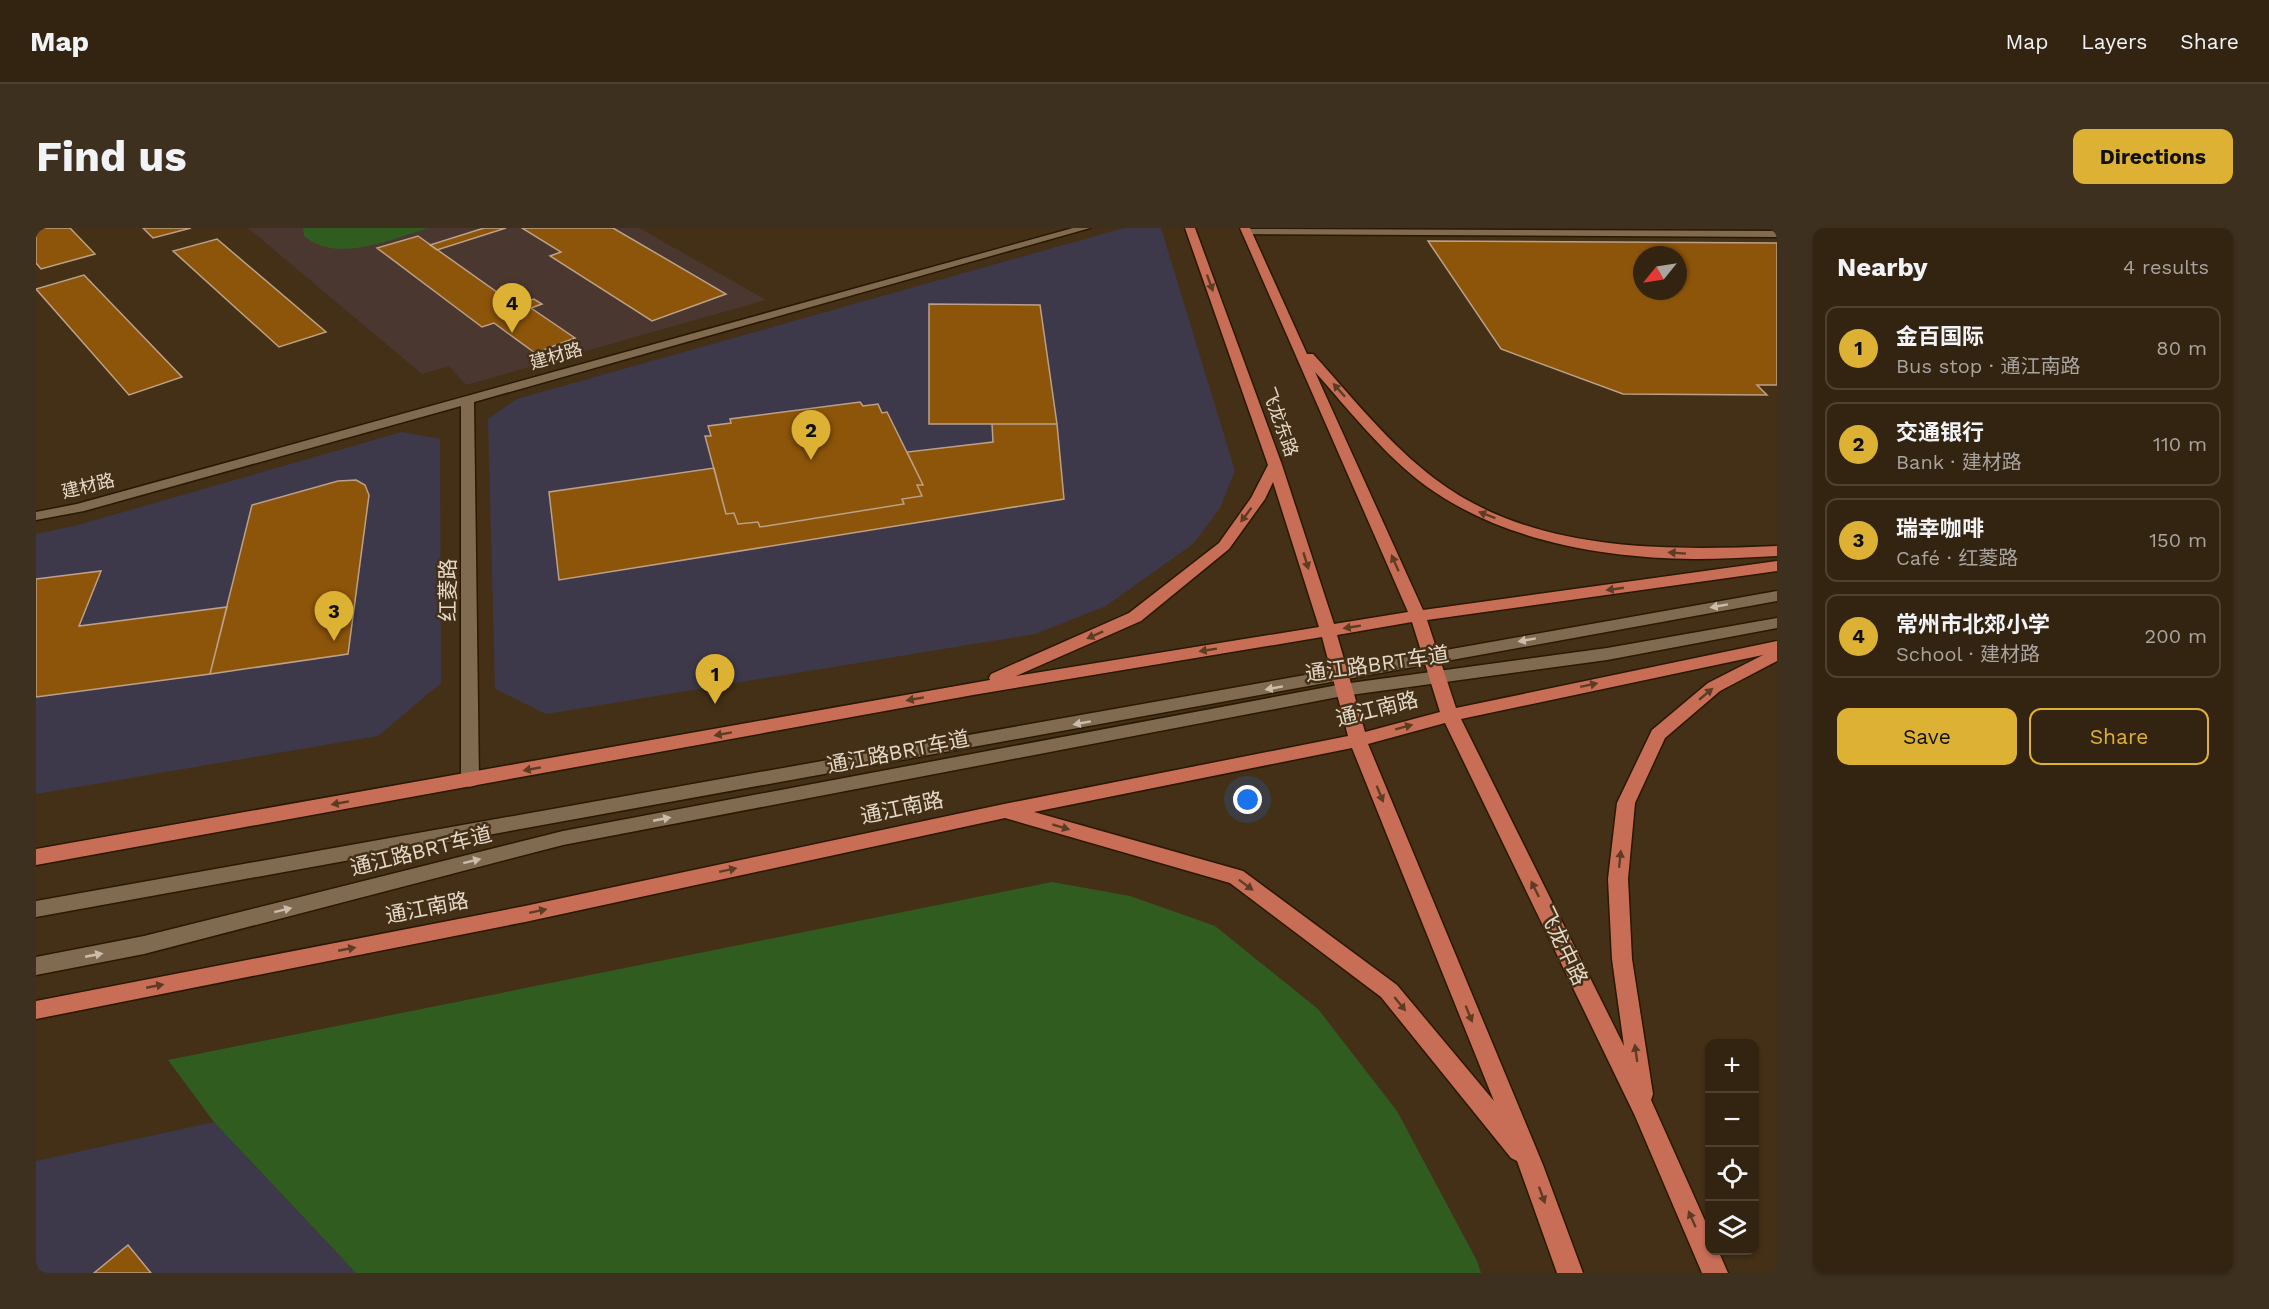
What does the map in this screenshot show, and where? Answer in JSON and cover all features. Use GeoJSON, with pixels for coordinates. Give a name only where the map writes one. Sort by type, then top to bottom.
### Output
{"type":"FeatureCollection","features":[{"type":"Feature","properties":{"kind":"main road","name":"飞龙东路"},"geometry":{"type":"LineString","coordinates":[[1190,228],[1275,465],[1328,631]]}},
{"type":"Feature","properties":{"kind":"main road"},"geometry":{"type":"LineString","coordinates":[[1246,230],[1418,616]]}},
{"type":"Feature","properties":{"kind":"main road"},"geometry":{"type":"LineString","coordinates":[[1298,346],[1371,426],[1430,481],[1472,509],[1530,531],[1605,547],[1682,554],[1777,551]]}},
{"type":"Feature","properties":{"kind":"main road"},"geometry":{"type":"LineString","coordinates":[[973,689],[1135,617],[1224,546],[1258,499],[1275,465]]}},
{"type":"Feature","properties":{"kind":"main road"},"geometry":{"type":"LineString","coordinates":[[36,857],[973,689],[1418,616],[1777,566]]}},
{"type":"Feature","properties":{"kind":"main road","name":"飞龙中路"},"geometry":{"type":"LineString","coordinates":[[1418,616],[1440,678],[1450,715],[1644,1111],[1715,1273]]}},
{"type":"Feature","properties":{"kind":"main road"},"geometry":{"type":"LineString","coordinates":[[1328,631],[1358,740],[1531,1165],[1570,1273]]}},
{"type":"Feature","properties":{"kind":"main road","name":"通江南路"},"geometry":{"type":"LineString","coordinates":[[36,1010],[525,914],[1004,811],[1358,740],[1450,715],[1777,646]]}},
{"type":"Feature","properties":{"kind":"main road"},"geometry":{"type":"LineString","coordinates":[[1644,1111],[1622,958],[1618,879],[1626,803],[1658,734],[1714,687],[1777,654]]}},
{"type":"Feature","properties":{"kind":"main road"},"geometry":{"type":"LineString","coordinates":[[1004,811],[1236,878],[1389,992],[1531,1165]]}},
{"type":"Feature","properties":{"kind":"street","name":"建材路"},"geometry":{"type":"LineString","coordinates":[[36,516],[79,508],[1085,228]]}},
{"type":"Feature","properties":{"kind":"street"},"geometry":{"type":"LineString","coordinates":[[1246,230],[1777,234]]}},
{"type":"Feature","properties":{"kind":"street","name":"红菱路"},"geometry":{"type":"LineString","coordinates":[[467,400],[470,780]]}},
{"type":"Feature","properties":{"kind":"street","name":"通江路BRT车道"},"geometry":{"type":"LineString","coordinates":[[36,966],[144,945],[563,838],[1341,683],[1433,658],[1777,596]]}},
{"type":"Feature","properties":{"kind":"street","name":"通江路BRT车道"},"geometry":{"type":"LineString","coordinates":[[36,909],[1341,683],[1440,678],[1607,654],[1777,623]]}},
{"type":"Feature","properties":{"kind":"shaded area"},"geometry":{"type":"Polygon","coordinates":[[[248,228],[639,228],[766,300],[466,385],[449,366],[422,374],[248,228]]]}},
{"type":"Feature","properties":{"kind":"shaded area"},"geometry":{"type":"Polygon","coordinates":[[[1124,228],[1161,228],[1235,471],[1220,508],[1193,544],[1106,606],[1035,634],[546,714],[495,689],[488,419],[517,399],[1124,228]]]}},
{"type":"Feature","properties":{"kind":"shaded area"},"geometry":{"type":"Polygon","coordinates":[[[402,432],[440,439],[441,683],[378,736],[36,794],[36,534],[78,525],[402,432]]]}},
{"type":"Feature","properties":{"kind":"shaded area"},"geometry":{"type":"Polygon","coordinates":[[[214,1122],[356,1273],[36,1273],[36,1161],[214,1122]]]}},
{"type":"Feature","properties":{"kind":"green space"},"geometry":{"type":"Polygon","coordinates":[[[303,228],[428,228],[382,243],[348,249],[317,244],[304,236],[303,228]]]}},
{"type":"Feature","properties":{"kind":"green space"},"geometry":{"type":"Polygon","coordinates":[[[1052,882],[1130,896],[1215,926],[1318,1009],[1397,1111],[1477,1261],[1481,1273],[356,1273],[214,1122],[168,1060],[1052,882]]]}},
{"type":"Feature","properties":{"kind":"building"},"geometry":{"type":"Polygon","coordinates":[[[36,228],[70,228],[95,254],[41,269],[36,263],[36,228]]]}},
{"type":"Feature","properties":{"kind":"building"},"geometry":{"type":"Polygon","coordinates":[[[143,228],[191,228],[153,238],[143,228]]]}},
{"type":"Feature","properties":{"kind":"building"},"geometry":{"type":"Polygon","coordinates":[[[484,228],[506,228],[437,250],[430,245],[484,228]]]}},
{"type":"Feature","properties":{"kind":"building"},"geometry":{"type":"Polygon","coordinates":[[[522,228],[613,228],[726,294],[652,321],[550,256],[561,252],[522,228]]]}},
{"type":"Feature","properties":{"kind":"building"},"geometry":{"type":"Polygon","coordinates":[[[418,236],[515,305],[534,299],[542,304],[531,308],[575,338],[535,353],[494,323],[482,327],[377,248],[418,236]]]}},
{"type":"Feature","properties":{"kind":"building"},"geometry":{"type":"Polygon","coordinates":[[[217,239],[326,332],[279,347],[173,251],[217,239]]]}},
{"type":"Feature","properties":{"kind":"building"},"geometry":{"type":"Polygon","coordinates":[[[1428,241],[1777,243],[1777,385],[1757,385],[1767,395],[1623,394],[1501,349],[1428,241]]]}},
{"type":"Feature","properties":{"kind":"building"},"geometry":{"type":"Polygon","coordinates":[[[84,275],[182,377],[129,395],[36,289],[84,275]]]}},
{"type":"Feature","properties":{"kind":"building"},"geometry":{"type":"Polygon","coordinates":[[[929,304],[1040,305],[1057,424],[929,424],[929,304]]]}},
{"type":"Feature","properties":{"kind":"building"},"geometry":{"type":"Polygon","coordinates":[[[860,402],[863,406],[878,404],[882,413],[887,412],[923,485],[917,485],[922,496],[902,499],[904,504],[760,527],[758,522],[738,524],[734,513],[726,514],[705,436],[711,436],[708,426],[731,423],[730,419],[860,402]]]}},
{"type":"Feature","properties":{"kind":"building"},"geometry":{"type":"Polygon","coordinates":[[[992,424],[1057,424],[1064,499],[559,580],[549,492],[714,468],[726,514],[734,513],[738,524],[758,522],[760,527],[904,504],[902,499],[922,496],[917,485],[923,485],[907,452],[993,442],[992,424]]]}},
{"type":"Feature","properties":{"kind":"building"},"geometry":{"type":"Polygon","coordinates":[[[356,480],[365,485],[369,495],[348,654],[210,674],[252,505],[338,481],[356,480]]]}},
{"type":"Feature","properties":{"kind":"building"},"geometry":{"type":"Polygon","coordinates":[[[101,571],[79,626],[227,607],[210,674],[36,697],[36,579],[101,571]]]}},
{"type":"Feature","properties":{"kind":"building"},"geometry":{"type":"Polygon","coordinates":[[[128,1245],[151,1273],[94,1273],[128,1245]]]}},
{"type":"Feature","properties":{"kind":"place","name":"常州市北郊小学"},"geometry":{"type":"Point","coordinates":[512,333]}},
{"type":"Feature","properties":{"kind":"place","name":"交通银行"},"geometry":{"type":"Point","coordinates":[811,460]}},
{"type":"Feature","properties":{"kind":"place","name":"瑞幸咖啡"},"geometry":{"type":"Point","coordinates":[334,641]}},
{"type":"Feature","properties":{"kind":"place","name":"金百国际"},"geometry":{"type":"Point","coordinates":[715,704]}}]}
